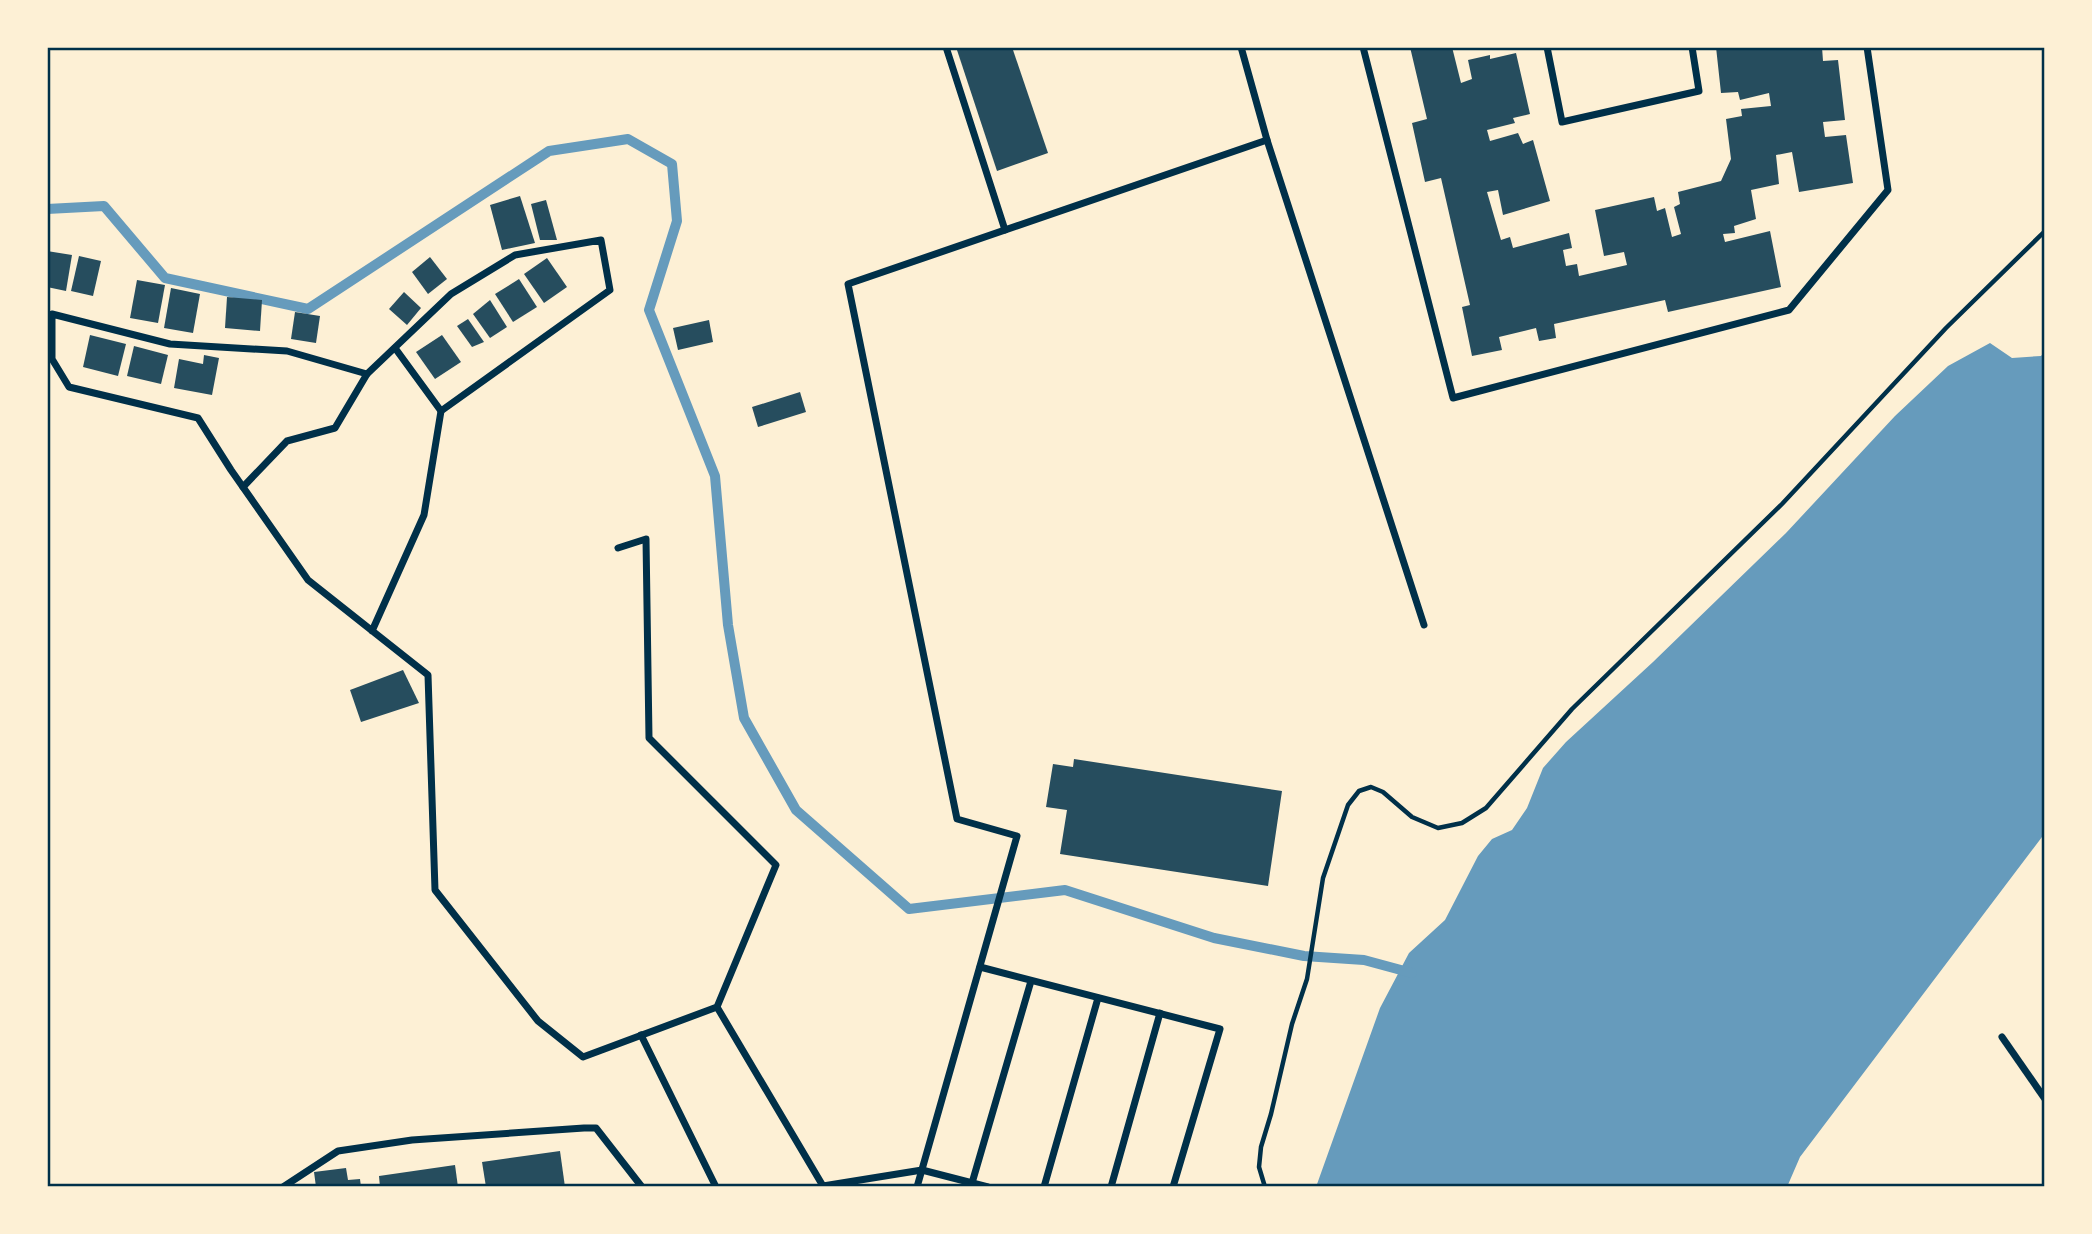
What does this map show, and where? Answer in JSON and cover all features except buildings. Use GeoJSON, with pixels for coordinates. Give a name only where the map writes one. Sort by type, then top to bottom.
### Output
{"type":"FeatureCollection","features":[{"type":"Feature","properties":{"kind":"street"},"geometry":{"type":"LineString","coordinates":[[946,47],[1005,230]]}},
{"type":"Feature","properties":{"kind":"street"},"geometry":{"type":"LineString","coordinates":[[1241,47],[1267,140],[1424,625]]}},
{"type":"Feature","properties":{"kind":"street"},"geometry":{"type":"LineString","coordinates":[[1363,47],[1453,398],[1789,310],[1888,190],[1867,47]]}},
{"type":"Feature","properties":{"kind":"street"},"geometry":{"type":"LineString","coordinates":[[1547,47],[1562,122],[1699,91],[1692,47]]}},
{"type":"Feature","properties":{"kind":"street"},"geometry":{"type":"LineString","coordinates":[[917,1187],[1017,836],[957,819],[848,284],[1267,140]]}},
{"type":"Feature","properties":{"kind":"street"},"geometry":{"type":"LineString","coordinates":[[243,487],[287,440],[335,428],[367,374],[451,294],[515,255],[601,240],[610,289],[441,411],[424,515],[372,631]]}},
{"type":"Feature","properties":{"kind":"street"},"geometry":{"type":"LineString","coordinates":[[367,374],[287,351],[170,344],[50,314],[52,359],[69,387],[198,418],[309,580],[428,675],[435,890],[538,1021],[583,1057],[717,1007],[776,865],[649,738],[646,539],[618,548]]}},
{"type":"Feature","properties":{"kind":"street"},"geometry":{"type":"LineString","coordinates":[[395,348],[441,411]]}},
{"type":"Feature","properties":{"kind":"street"},"geometry":{"type":"LineString","coordinates":[[980,967],[1220,1029],[1173,1187]]}},
{"type":"Feature","properties":{"kind":"street"},"geometry":{"type":"LineString","coordinates":[[972,1183],[1031,981]]}},
{"type":"Feature","properties":{"kind":"street"},"geometry":{"type":"LineString","coordinates":[[1044,1187],[1098,998]]}},
{"type":"Feature","properties":{"kind":"street"},"geometry":{"type":"LineString","coordinates":[[717,1007],[823,1186],[922,1170],[988,1187]]}},
{"type":"Feature","properties":{"kind":"street"},"geometry":{"type":"LineString","coordinates":[[1111,1187],[1160,1013]]}},
{"type":"Feature","properties":{"kind":"street"},"geometry":{"type":"LineString","coordinates":[[641,1035],[716,1187]]}},
{"type":"Feature","properties":{"kind":"street"},"geometry":{"type":"LineString","coordinates":[[2002,1037],[2045,1099]]}},
{"type":"Feature","properties":{"kind":"street"},"geometry":{"type":"LineString","coordinates":[[283,1187],[338,1151],[412,1140],[596,1128],[642,1187]]}},
{"type":"Feature","properties":{"kind":"path"},"geometry":{"type":"LineString","coordinates":[[1265,1187],[1259,1167],[1261,1147],[1272,1114],[1292,1024],[1307,979],[1323,878],[1348,805],[1359,791],[1371,787],[1383,792],[1412,817],[1438,828],[1462,823],[1486,808],[1572,709],[1782,504],[1946,328],[2045,231]]}},
{"type":"Feature","properties":{"kind":"water"},"geometry":{"type":"Polygon","coordinates":[[[1990,343],[2012,358],[2041,356],[2045,351],[2045,833],[1800,1157],[1787,1187],[1316,1187],[1380,1008],[1409,953],[1445,920],[1478,856],[1492,839],[1512,830],[1527,808],[1543,768],[1566,742],[1786,533],[1895,416],[1948,366],[1990,343]]]}},
{"type":"Feature","properties":{"kind":"waterway"},"geometry":{"type":"LineString","coordinates":[[47,209],[104,206],[165,278],[308,309],[549,151],[628,139],[672,164],[677,221],[649,310],[715,476],[728,625],[744,718],[796,810],[909,909],[1065,890],[1214,938],[1304,956],[1364,960],[1412,973]]}}]}
